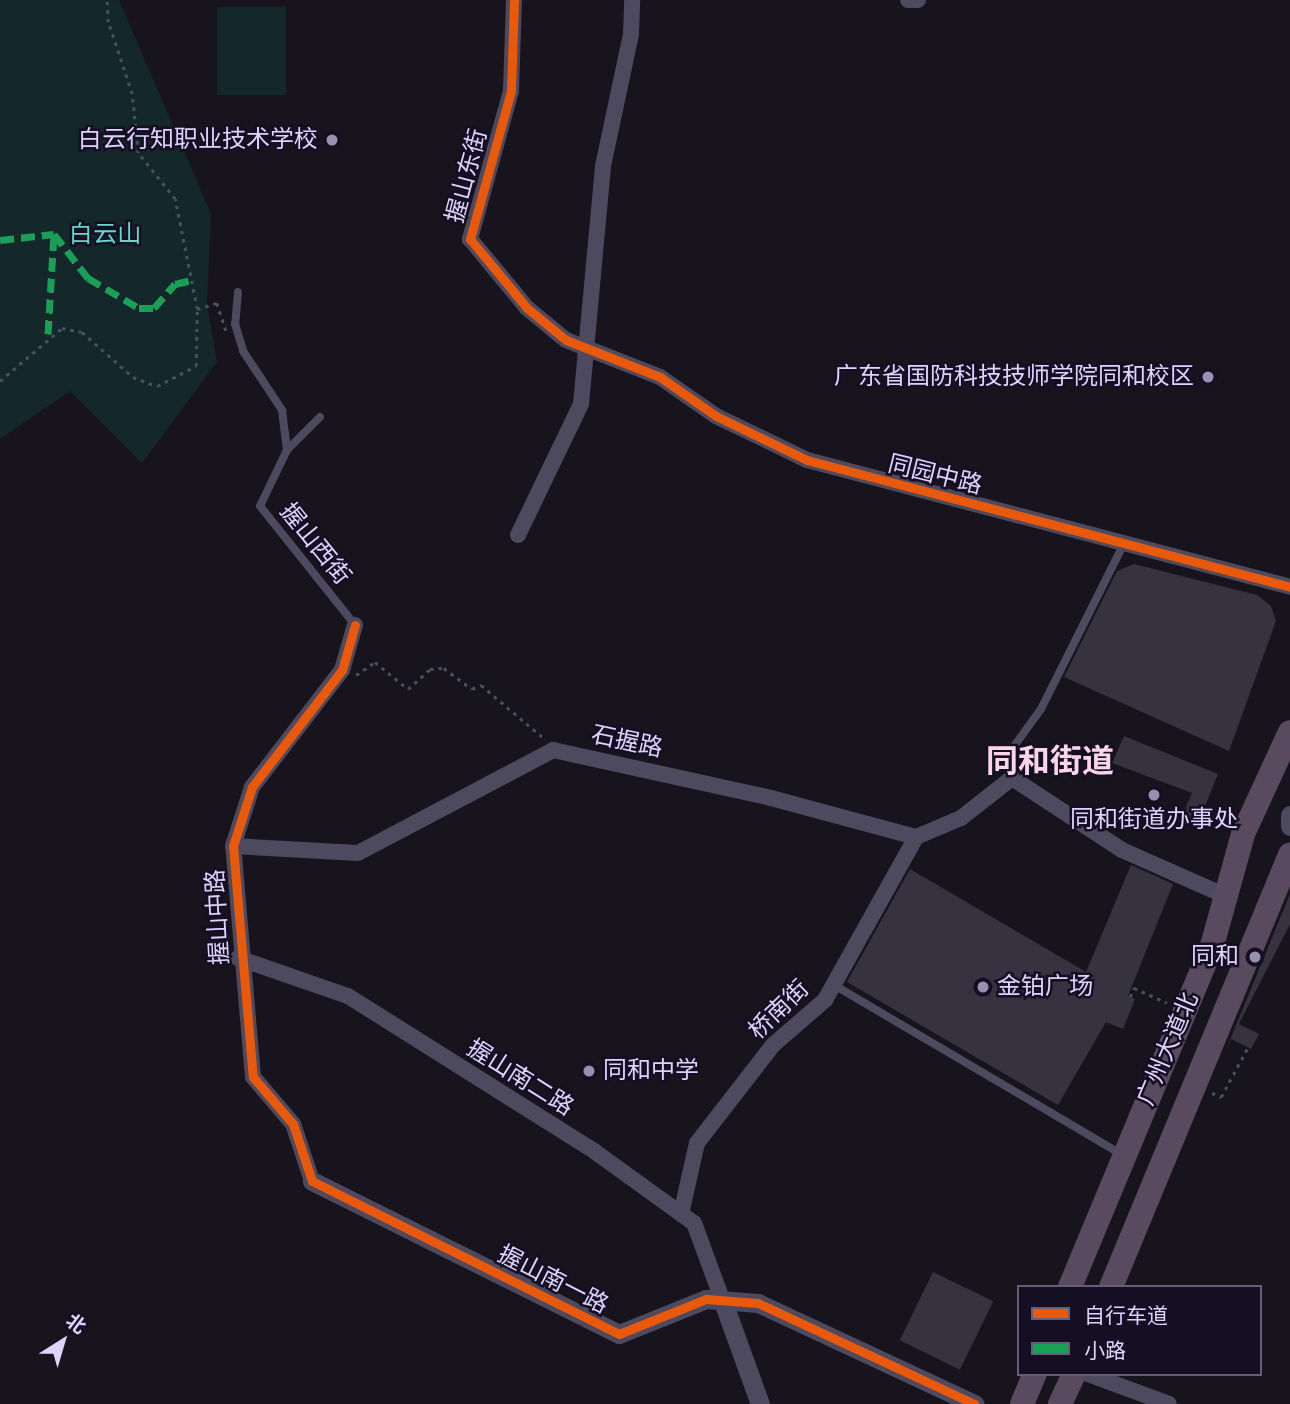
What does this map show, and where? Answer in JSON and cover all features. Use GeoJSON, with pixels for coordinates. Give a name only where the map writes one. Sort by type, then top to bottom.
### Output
{"type":"FeatureCollection","features":[{"type":"Feature","properties":{"kind":"highway","name":"广州大道北"},"geometry":{"type":"LineString","coordinates":[[1071,1285],[1185,1010],[1226,896],[1243,834],[1290,732]]}},
{"type":"Feature","properties":{"kind":"highway","name":"广州大道北"},"geometry":{"type":"LineString","coordinates":[[1112,1285],[1290,855]]}},
{"type":"Feature","properties":{"kind":"highway"},"geometry":{"type":"LineString","coordinates":[[1022,1404],[1034,1376]]}},
{"type":"Feature","properties":{"kind":"highway"},"geometry":{"type":"LineString","coordinates":[[1060,1404],[1073,1376]]}},
{"type":"Feature","properties":{"kind":"street","name":"握山东街"},"geometry":{"type":"LineString","coordinates":[[514,0],[511,91],[470,239],[527,308],[590,354]]}},
{"type":"Feature","properties":{"kind":"street"},"geometry":{"type":"LineString","coordinates":[[518,534],[581,404],[590,354],[603,166],[631,34],[632,0]]}},
{"type":"Feature","properties":{"kind":"street"},"geometry":{"type":"LineString","coordinates":[[908,0],[918,0]]}},
{"type":"Feature","properties":{"kind":"street","name":"同园中路"},"geometry":{"type":"LineString","coordinates":[[590,354],[660,377],[716,416],[807,460],[1290,587]]}},
{"type":"Feature","properties":{"kind":"street","name":"握山中路"},"geometry":{"type":"LineString","coordinates":[[312,1181],[293,1124],[253,1077],[238,958],[233,846],[252,787],[342,670],[355,625]]}},
{"type":"Feature","properties":{"kind":"street","name":"石握路"},"geometry":{"type":"LineString","coordinates":[[233,846],[358,853],[553,750],[771,798],[916,837]]}},
{"type":"Feature","properties":{"kind":"street"},"geometry":{"type":"LineString","coordinates":[[916,837],[961,818],[1012,778],[1122,850],[1226,896]]}},
{"type":"Feature","properties":{"kind":"street"},"geometry":{"type":"LineString","coordinates":[[1290,815],[1290,826]]}},
{"type":"Feature","properties":{"kind":"street","name":"桥南街"},"geometry":{"type":"LineString","coordinates":[[681,1214],[697,1143],[773,1045],[825,1000],[916,837]]}},
{"type":"Feature","properties":{"kind":"street","name":"握山南二路"},"geometry":{"type":"LineString","coordinates":[[238,958],[348,996],[594,1151],[694,1223],[722,1299]]}},
{"type":"Feature","properties":{"kind":"street","name":"握山南一路"},"geometry":{"type":"LineString","coordinates":[[312,1181],[619,1334],[689,1304],[722,1299],[774,1307],[975,1404]]}},
{"type":"Feature","properties":{"kind":"street"},"geometry":{"type":"LineString","coordinates":[[722,1299],[760,1404]]}},
{"type":"Feature","properties":{"kind":"street"},"geometry":{"type":"LineString","coordinates":[[1093,1376],[1169,1404]]}},
{"type":"Feature","properties":{"kind":"lane"},"geometry":{"type":"LineString","coordinates":[[238,292],[237,329],[243,351],[282,410],[287,450]]}},
{"type":"Feature","properties":{"kind":"lane","name":"握山西街"},"geometry":{"type":"LineString","coordinates":[[320,417],[287,450],[260,506],[355,625]]}},
{"type":"Feature","properties":{"kind":"lane"},"geometry":{"type":"LineString","coordinates":[[1012,778],[1012,749],[1046,700],[1124,543]]}},
{"type":"Feature","properties":{"kind":"lane"},"geometry":{"type":"LineString","coordinates":[[834,985],[1124,1156]]}},
{"type":"Feature","properties":{"kind":"path"},"geometry":{"type":"LineString","coordinates":[[0,381],[62,327],[82,332],[133,377],[157,386],[179,380],[196,366],[197,309],[175,199],[138,153],[131,94],[108,22],[107,0]]}},
{"type":"Feature","properties":{"kind":"path"},"geometry":{"type":"LineString","coordinates":[[197,309],[218,303],[221,332],[237,329]]}},
{"type":"Feature","properties":{"kind":"path"},"geometry":{"type":"LineString","coordinates":[[342,670],[358,676],[375,662],[408,689],[430,669],[444,668],[471,689],[481,685],[553,750]]}},
{"type":"Feature","properties":{"kind":"path"},"geometry":{"type":"LineString","coordinates":[[1130,997],[1134,989],[1185,1010]]}},
{"type":"Feature","properties":{"kind":"path"},"geometry":{"type":"LineString","coordinates":[[1195,1085],[1221,1097],[1248,1047]]}},
{"type":"Feature","properties":{"kind":"green space","name":"白云山"},"geometry":{"type":"Polygon","coordinates":[[[0,0],[119,0],[211,214],[207,304],[217,362],[142,463],[70,391],[0,439],[0,0]]]}},
{"type":"Feature","properties":{"kind":"green space"},"geometry":{"type":"Polygon","coordinates":[[[217,7],[286,7],[286,95],[217,95],[217,7]]]}},
{"type":"Feature","properties":{"kind":"building"},"geometry":{"type":"Polygon","coordinates":[[[1134,564],[1257,595],[1271,606],[1276,621],[1229,751],[1064,677],[1117,571],[1134,564]]]}},
{"type":"Feature","properties":{"kind":"building"},"geometry":{"type":"Polygon","coordinates":[[[1124,736],[1218,774],[1197,826],[1181,819],[1192,793],[1112,763],[1124,736]]]}},
{"type":"Feature","properties":{"kind":"building","name":"金铂广场"},"geometry":{"type":"Polygon","coordinates":[[[1131,865],[1173,884],[1128,996],[1135,999],[1123,1029],[1106,1022],[1058,1105],[847,982],[910,869],[1086,972],[1131,865]]]}},
{"type":"Feature","properties":{"kind":"building"},"geometry":{"type":"Polygon","coordinates":[[[1290,894],[1290,924],[1239,1024],[1259,1034],[1251,1049],[1231,1039],[1225,1052],[1290,894]]]}},
{"type":"Feature","properties":{"kind":"building"},"geometry":{"type":"Polygon","coordinates":[[[933,1272],[993,1301],[960,1370],[900,1340],[933,1272]]]}},
{"type":"Feature","properties":{"kind":"marked path"},"geometry":{"type":"LineString","coordinates":[[0,240],[54,234],[88,278],[139,308],[154,308],[175,284],[192,280]]}},
{"type":"Feature","properties":{"kind":"marked path"},"geometry":{"type":"LineString","coordinates":[[48,334],[54,234]]}},
{"type":"Feature","properties":{"kind":"cycle path"},"geometry":{"type":"LineString","coordinates":[[514,0],[511,91],[470,239],[527,308],[566,340],[660,377],[716,416],[807,460],[1290,587]]}},
{"type":"Feature","properties":{"kind":"cycle path"},"geometry":{"type":"LineString","coordinates":[[355,625],[342,670],[252,787],[233,846],[253,1077],[293,1124],[312,1181],[619,1334],[706,1299],[758,1303],[975,1404]]}},
{"type":"Feature","properties":{"kind":"place","name":"白云行知职业技术学校"},"geometry":{"type":"Point","coordinates":[332,140]}},
{"type":"Feature","properties":{"kind":"place","name":"广东省国防科技技师学院同和校区"},"geometry":{"type":"Point","coordinates":[1208,377]}},
{"type":"Feature","properties":{"kind":"place","name":"同和街道办事处"},"geometry":{"type":"Point","coordinates":[1154,795]}},
{"type":"Feature","properties":{"kind":"place","name":"同和"},"geometry":{"type":"Point","coordinates":[1255,957]}},
{"type":"Feature","properties":{"kind":"place","name":"金铂广场"},"geometry":{"type":"Point","coordinates":[983,987]}},
{"type":"Feature","properties":{"kind":"place","name":"同和中学"},"geometry":{"type":"Point","coordinates":[589,1071]}},
{"type":"Feature","properties":{"kind":"district","name":"同和街道"},"geometry":{"type":"Point","coordinates":[1050,761]}}]}
